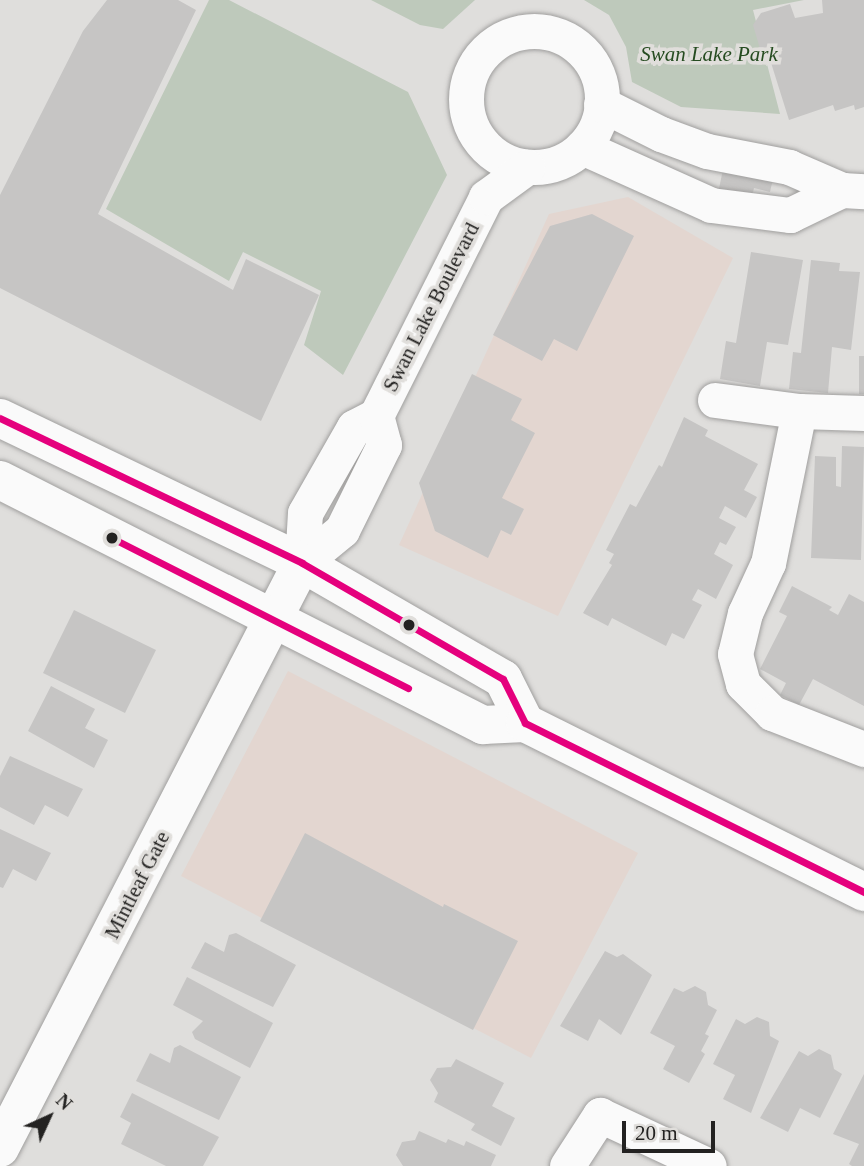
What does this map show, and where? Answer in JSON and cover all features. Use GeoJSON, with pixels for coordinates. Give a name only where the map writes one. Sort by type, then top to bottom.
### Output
{"type":"FeatureCollection","features":[{"type":"Feature","properties":{"kind":"main road"},"geometry":{"type":"LineString","coordinates":[[0,418],[302,563],[503,679],[526,723]]}},
{"type":"Feature","properties":{"kind":"main road"},"geometry":{"type":"LineString","coordinates":[[0,480],[274,622],[483,725],[526,723],[864,892]]}},
{"type":"Feature","properties":{"kind":"main road","name":"Mintleaf Gate"},"geometry":{"type":"LineString","coordinates":[[0,1148],[274,622],[302,563]]}},
{"type":"Feature","properties":{"kind":"street"},"geometry":{"type":"LineString","coordinates":[[545,33],[574,46],[595,71],[601,104],[595,128],[582,147],[557,163],[527,167],[499,158],[475,134],[466,102],[472,71],[492,46],[513,35],[545,33]]}},
{"type":"Feature","properties":{"kind":"street"},"geometry":{"type":"LineString","coordinates":[[601,104],[661,134],[729,157],[789,167],[853,191]]}},
{"type":"Feature","properties":{"kind":"street","name":"Swan Lake Boulevard"},"geometry":{"type":"LineString","coordinates":[[475,134],[484,159],[486,197]]}},
{"type":"Feature","properties":{"kind":"street"},"geometry":{"type":"LineString","coordinates":[[582,147],[711,205],[790,215],[853,191]]}},
{"type":"Feature","properties":{"kind":"street","name":"Swan Lake Boulevard"},"geometry":{"type":"LineString","coordinates":[[302,563],[342,530],[384,445],[376,416],[486,197],[527,167]]}},
{"type":"Feature","properties":{"kind":"street"},"geometry":{"type":"LineString","coordinates":[[715,400],[799,411],[864,412]]}},
{"type":"Feature","properties":{"kind":"street"},"geometry":{"type":"LineString","coordinates":[[799,411],[768,563],[745,613],[735,654],[743,684],[772,713],[864,749]]}},
{"type":"Feature","properties":{"kind":"street"},"geometry":{"type":"LineString","coordinates":[[568,1166],[600,1115],[709,1166]]}},
{"type":"Feature","properties":{"kind":"shaded area"},"geometry":{"type":"Polygon","coordinates":[[[628,197],[733,258],[558,616],[399,545],[549,214],[628,197]]]}},
{"type":"Feature","properties":{"kind":"shaded area"},"geometry":{"type":"Polygon","coordinates":[[[288,671],[638,853],[531,1058],[181,876],[288,671]]]}},
{"type":"Feature","properties":{"kind":"green space"},"geometry":{"type":"Polygon","coordinates":[[[209,0],[229,0],[408,92],[447,175],[343,375],[304,345],[321,291],[243,252],[229,281],[106,209],[209,0]]]}},
{"type":"Feature","properties":{"kind":"green space"},"geometry":{"type":"Polygon","coordinates":[[[371,0],[475,0],[443,29],[420,25],[371,0]]]}},
{"type":"Feature","properties":{"kind":"green space","name":"Swan Lake Park"},"geometry":{"type":"Polygon","coordinates":[[[584,0],[804,0],[753,10],[780,114],[681,107],[632,82],[626,47],[609,15],[584,0]]]}},
{"type":"Feature","properties":{"kind":"building"},"geometry":{"type":"Polygon","coordinates":[[[107,0],[178,0],[196,10],[98,214],[233,290],[246,259],[319,295],[261,421],[0,288],[0,195],[83,31],[107,0]]]}},
{"type":"Feature","properties":{"kind":"building"},"geometry":{"type":"Polygon","coordinates":[[[822,0],[864,0],[864,107],[855,110],[854,105],[835,111],[833,105],[789,120],[767,50],[761,52],[753,25],[761,13],[790,4],[795,18],[823,13],[822,0]]]}},
{"type":"Feature","properties":{"kind":"building"},"geometry":{"type":"Polygon","coordinates":[[[725,160],[775,170],[770,192],[754,188],[750,205],[717,198],[725,160]]]}},
{"type":"Feature","properties":{"kind":"building"},"geometry":{"type":"Polygon","coordinates":[[[592,214],[634,236],[577,351],[554,339],[542,361],[493,335],[550,226],[592,214]]]}},
{"type":"Feature","properties":{"kind":"building"},"geometry":{"type":"Polygon","coordinates":[[[751,252],[803,260],[788,345],[767,342],[760,386],[720,379],[726,341],[736,343],[751,252]]]}},
{"type":"Feature","properties":{"kind":"building"},"geometry":{"type":"Polygon","coordinates":[[[811,260],[840,263],[839,271],[860,272],[851,350],[832,347],[828,393],[789,389],[793,352],[801,353],[811,260]]]}},
{"type":"Feature","properties":{"kind":"building"},"geometry":{"type":"Polygon","coordinates":[[[859,356],[864,356],[864,394],[859,394],[859,356]]]}},
{"type":"Feature","properties":{"kind":"building"},"geometry":{"type":"Polygon","coordinates":[[[472,374],[522,399],[511,420],[535,433],[502,498],[524,509],[511,535],[501,530],[488,558],[435,531],[419,483],[472,374]]]}},
{"type":"Feature","properties":{"kind":"building"},"geometry":{"type":"Polygon","coordinates":[[[684,417],[708,430],[705,436],[758,464],[744,490],[757,497],[746,518],[725,506],[719,518],[736,527],[726,545],[720,542],[714,554],[733,565],[716,599],[698,589],[692,600],[702,605],[684,639],[672,633],[666,646],[612,618],[608,626],[583,613],[612,565],[609,563],[614,554],[606,550],[630,504],[636,507],[659,465],[662,467],[684,417]]]}},
{"type":"Feature","properties":{"kind":"building"},"geometry":{"type":"Polygon","coordinates":[[[842,446],[864,447],[861,560],[811,558],[815,456],[836,457],[836,486],[841,487],[842,446]]]}},
{"type":"Feature","properties":{"kind":"building"},"geometry":{"type":"Polygon","coordinates":[[[792,586],[832,607],[829,610],[838,615],[849,594],[864,602],[864,706],[813,679],[799,705],[780,695],[786,683],[760,669],[787,616],[779,612],[792,586]]]}},
{"type":"Feature","properties":{"kind":"building"},"geometry":{"type":"Polygon","coordinates":[[[74,610],[156,650],[125,713],[43,673],[74,610]]]}},
{"type":"Feature","properties":{"kind":"building"},"geometry":{"type":"Polygon","coordinates":[[[51,686],[95,709],[85,728],[108,740],[94,768],[28,731],[51,686]]]}},
{"type":"Feature","properties":{"kind":"building"},"geometry":{"type":"Polygon","coordinates":[[[10,756],[83,789],[68,817],[45,805],[34,825],[0,807],[0,776],[10,756]]]}},
{"type":"Feature","properties":{"kind":"building"},"geometry":{"type":"Polygon","coordinates":[[[0,829],[51,853],[36,881],[13,869],[3,888],[0,887],[0,829]]]}},
{"type":"Feature","properties":{"kind":"building"},"geometry":{"type":"Polygon","coordinates":[[[305,833],[443,907],[444,904],[518,941],[473,1030],[260,921],[305,833]]]}},
{"type":"Feature","properties":{"kind":"building"},"geometry":{"type":"Polygon","coordinates":[[[236,933],[296,965],[273,1007],[191,968],[205,942],[224,952],[229,935],[236,933]]]}},
{"type":"Feature","properties":{"kind":"building"},"geometry":{"type":"Polygon","coordinates":[[[605,951],[617,957],[623,954],[652,975],[621,1035],[599,1019],[588,1041],[560,1026],[605,951]]]}},
{"type":"Feature","properties":{"kind":"building"},"geometry":{"type":"Polygon","coordinates":[[[187,977],[273,1023],[250,1068],[195,1039],[192,1032],[203,1021],[173,1005],[187,977]]]}},
{"type":"Feature","properties":{"kind":"building"},"geometry":{"type":"Polygon","coordinates":[[[695,986],[706,992],[708,1005],[717,1010],[705,1034],[709,1036],[701,1051],[705,1054],[689,1083],[663,1069],[675,1046],[650,1033],[674,988],[683,992],[695,986]]]}},
{"type":"Feature","properties":{"kind":"building"},"geometry":{"type":"Polygon","coordinates":[[[757,1017],[769,1022],[770,1036],[779,1041],[751,1113],[723,1099],[735,1075],[713,1064],[736,1019],[745,1024],[757,1017]]]}},
{"type":"Feature","properties":{"kind":"building"},"geometry":{"type":"Polygon","coordinates":[[[180,1045],[241,1077],[219,1120],[136,1081],[150,1053],[170,1063],[174,1048],[180,1045]]]}},
{"type":"Feature","properties":{"kind":"building"},"geometry":{"type":"Polygon","coordinates":[[[819,1049],[831,1055],[834,1069],[842,1074],[820,1118],[800,1108],[788,1132],[760,1118],[799,1051],[808,1056],[819,1049]]]}},
{"type":"Feature","properties":{"kind":"building"},"geometry":{"type":"Polygon","coordinates":[[[456,1059],[504,1083],[492,1106],[515,1118],[501,1146],[471,1130],[475,1124],[434,1102],[438,1093],[430,1080],[437,1068],[451,1067],[456,1059]]]}},
{"type":"Feature","properties":{"kind":"building"},"geometry":{"type":"Polygon","coordinates":[[[864,1074],[864,1166],[852,1166],[849,1164],[859,1144],[833,1134],[864,1074]]]}},
{"type":"Feature","properties":{"kind":"building"},"geometry":{"type":"Polygon","coordinates":[[[132,1093],[219,1137],[203,1166],[166,1166],[121,1144],[131,1123],[120,1117],[132,1093]]]}},
{"type":"Feature","properties":{"kind":"building"},"geometry":{"type":"Polygon","coordinates":[[[419,1131],[446,1143],[448,1139],[464,1146],[466,1141],[496,1155],[491,1166],[403,1166],[396,1155],[402,1142],[415,1140],[419,1131]]]}},
{"type":"Feature","properties":{"kind":"transit line"},"geometry":{"type":"LineString","coordinates":[[0,418],[302,563],[503,679],[525,723],[864,892]]}},
{"type":"Feature","properties":{"kind":"transit line"},"geometry":{"type":"LineString","coordinates":[[112,538],[408,688]]}}]}
